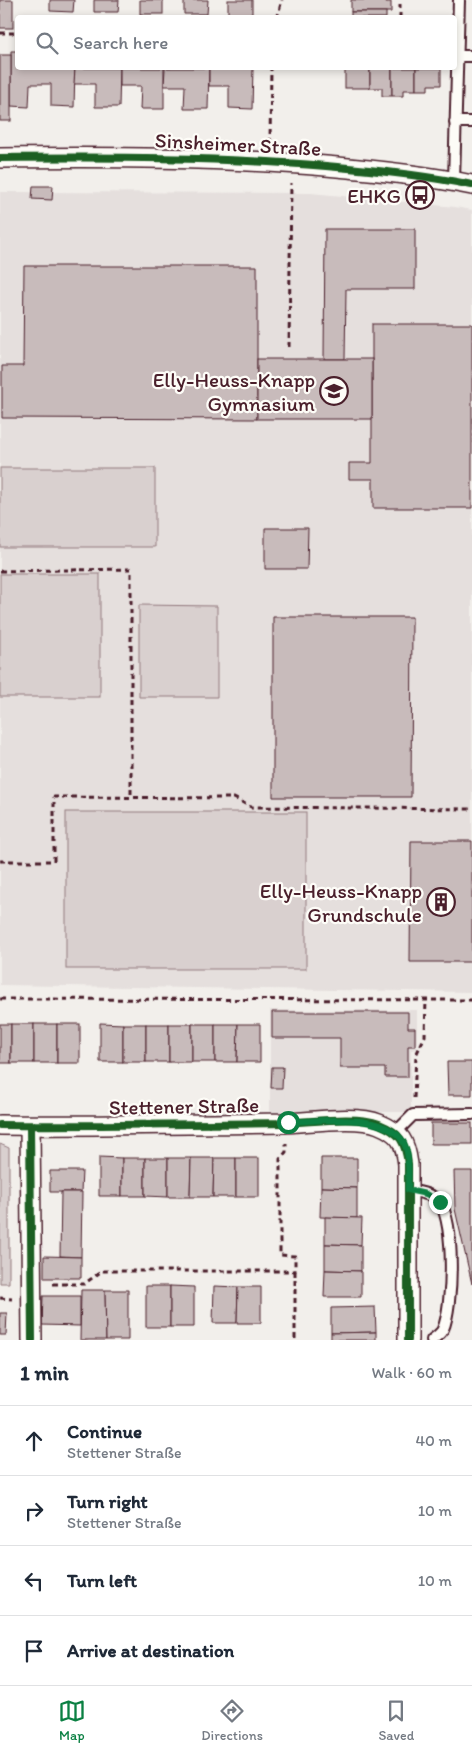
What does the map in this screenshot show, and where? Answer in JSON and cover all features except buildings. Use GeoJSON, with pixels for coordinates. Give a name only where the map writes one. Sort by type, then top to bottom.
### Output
{"type":"FeatureCollection","features":[{"type":"Feature","properties":{"kind":"street","name":"Sinsheimer Straße"},"geometry":{"type":"LineString","coordinates":[[0,158],[176,157],[270,161],[360,169],[463,183]]}},
{"type":"Feature","properties":{"kind":"street","name":"Stettener Straße"},"geometry":{"type":"LineString","coordinates":[[0,1125],[358,1120],[378,1123],[395,1133]]}},
{"type":"Feature","properties":{"kind":"street"},"geometry":{"type":"LineString","coordinates":[[30,1126],[32,1340]]}},
{"type":"Feature","properties":{"kind":"street"},"geometry":{"type":"LineString","coordinates":[[395,1133],[406,1146],[408,1164],[408,1340]]}},
{"type":"Feature","properties":{"kind":"lane"},"geometry":{"type":"LineString","coordinates":[[459,0],[457,56],[472,56]]}},
{"type":"Feature","properties":{"kind":"lane"},"geometry":{"type":"LineString","coordinates":[[457,70],[455,122],[463,183]]}},
{"type":"Feature","properties":{"kind":"lane"},"geometry":{"type":"LineString","coordinates":[[455,122],[472,122]]}},
{"type":"Feature","properties":{"kind":"lane"},"geometry":{"type":"LineString","coordinates":[[395,1133],[413,1115],[472,1114]]}},
{"type":"Feature","properties":{"kind":"lane"},"geometry":{"type":"LineString","coordinates":[[408,1190],[426,1194],[440,1202],[448,1222],[450,1304],[442,1331],[432,1340]]}},
{"type":"Feature","properties":{"kind":"path"},"geometry":{"type":"LineString","coordinates":[[278,15],[282,0]]}},
{"type":"Feature","properties":{"kind":"path"},"geometry":{"type":"LineString","coordinates":[[400,0],[400,15]]}},
{"type":"Feature","properties":{"kind":"path"},"geometry":{"type":"LineString","coordinates":[[0,33],[15,33]]}},
{"type":"Feature","properties":{"kind":"path"},"geometry":{"type":"LineString","coordinates":[[270,161],[271,70]]}},
{"type":"Feature","properties":{"kind":"path"},"geometry":{"type":"LineString","coordinates":[[290,347],[291,163]]}},
{"type":"Feature","properties":{"kind":"path"},"geometry":{"type":"LineString","coordinates":[[0,571],[131,569],[131,797]]}},
{"type":"Feature","properties":{"kind":"path"},"geometry":{"type":"LineString","coordinates":[[0,861],[54,861],[54,797],[234,798],[250,807],[472,809]]}},
{"type":"Feature","properties":{"kind":"path"},"geometry":{"type":"LineString","coordinates":[[0,999],[472,1000]]}},
{"type":"Feature","properties":{"kind":"path"},"geometry":{"type":"LineString","coordinates":[[413,1115],[416,1055],[425,1036],[426,999]]}},
{"type":"Feature","properties":{"kind":"path"},"geometry":{"type":"LineString","coordinates":[[288,1122],[286,1152],[280,1159],[280,1255],[295,1256],[295,1340]]}},
{"type":"Feature","properties":{"kind":"path"},"geometry":{"type":"LineString","coordinates":[[32,1285],[84,1284],[102,1272],[295,1271]]}},
{"type":"Feature","properties":{"kind":"shaded area"},"geometry":{"type":"Polygon","coordinates":[[[0,192],[311,193],[472,210],[472,992],[0,985],[0,192]]]}},
{"type":"Feature","properties":{"kind":"shaded area"},"geometry":{"type":"Polygon","coordinates":[[[0,468],[155,468],[155,547],[0,547],[0,468]]]}},
{"type":"Feature","properties":{"kind":"shaded area"},"geometry":{"type":"Polygon","coordinates":[[[0,574],[100,574],[100,697],[0,697],[0,574]]]}},
{"type":"Feature","properties":{"kind":"shaded area"},"geometry":{"type":"Polygon","coordinates":[[[139,605],[217,606],[217,697],[139,697],[139,605]]]}},
{"type":"Feature","properties":{"kind":"shaded area"},"geometry":{"type":"Polygon","coordinates":[[[66,812],[306,812],[306,969],[66,969],[66,812]]]}},
{"type":"Feature","properties":{"kind":"shaded area"},"geometry":{"type":"Polygon","coordinates":[[[270,1010],[417,1010],[417,1049],[411,1050],[411,1112],[270,1112],[270,1010]]]}},
{"type":"Feature","properties":{"kind":"shaded area"},"geometry":{"type":"Polygon","coordinates":[[[0,1144],[9,1148],[9,1283],[0,1283],[0,1144]]]}},
{"type":"Feature","properties":{"kind":"cycle path"},"geometry":{"type":"LineString","coordinates":[[0,158],[163,158],[285,163],[399,173],[472,185]]}},
{"type":"Feature","properties":{"kind":"cycle path"},"geometry":{"type":"LineString","coordinates":[[0,1125],[285,1123],[347,1119],[370,1121],[386,1127],[401,1139],[408,1164],[408,1340]]}},
{"type":"Feature","properties":{"kind":"cycle path"},"geometry":{"type":"LineString","coordinates":[[30,1126],[32,1340]]}},
{"type":"Feature","properties":{"kind":"place","name":"EHKG"},"geometry":{"type":"Point","coordinates":[420,195]}},
{"type":"Feature","properties":{"kind":"place","name":"Elly-Heuss-Knapp Gymnasium"},"geometry":{"type":"Point","coordinates":[334,391]}},
{"type":"Feature","properties":{"kind":"place","name":"Elly-Heuss-Knapp Grundschule"},"geometry":{"type":"Point","coordinates":[441,902]}},
{"type":"Feature","properties":{"kind":"route"},"geometry":{"type":"LineString","coordinates":[[288,1122],[358,1120],[378,1123],[395,1133],[406,1146],[408,1190],[426,1194],[440,1202]]}}]}
